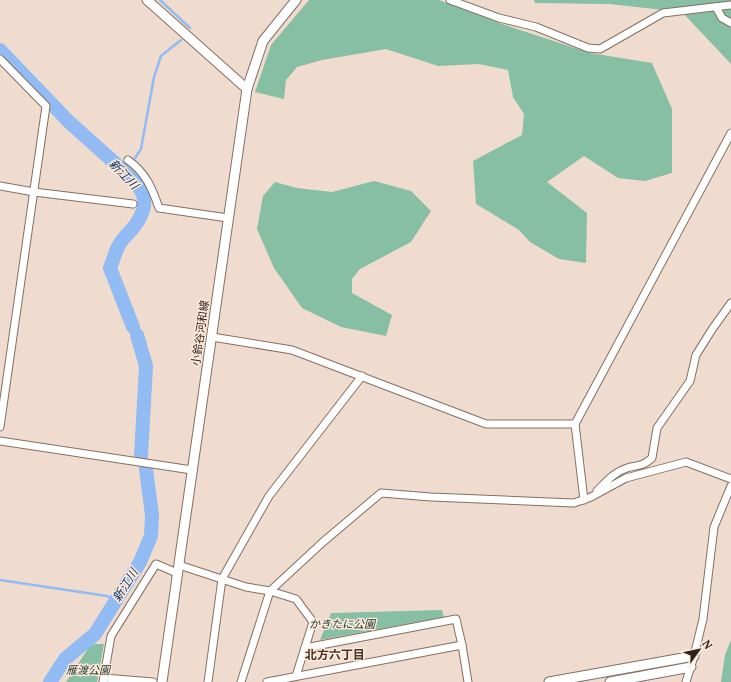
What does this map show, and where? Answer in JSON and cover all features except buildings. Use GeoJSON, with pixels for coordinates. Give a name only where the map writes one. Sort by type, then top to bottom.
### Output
{"type":"FeatureCollection","features":[{"type":"Feature","properties":{"kind":"main road"},"geometry":{"type":"LineString","coordinates":[[147,0],[247,89]]}},
{"type":"Feature","properties":{"kind":"main road","name":"小鈴谷河和線"},"geometry":{"type":"LineString","coordinates":[[162,682],[247,89],[264,41],[296,0]]}},
{"type":"Feature","properties":{"kind":"main road"},"geometry":{"type":"LineString","coordinates":[[549,682],[694,656]]}},
{"type":"Feature","properties":{"kind":"main road"},"geometry":{"type":"LineString","coordinates":[[610,682],[691,667]]}},
{"type":"Feature","properties":{"kind":"street"},"geometry":{"type":"LineString","coordinates":[[450,0],[499,18],[536,27],[588,48],[600,49],[663,12],[716,8],[731,5]]}},
{"type":"Feature","properties":{"kind":"street"},"geometry":{"type":"LineString","coordinates":[[716,8],[722,18],[731,23]]}},
{"type":"Feature","properties":{"kind":"street"},"geometry":{"type":"LineString","coordinates":[[0,59],[46,106],[0,427]]}},
{"type":"Feature","properties":{"kind":"street"},"geometry":{"type":"LineString","coordinates":[[584,500],[575,424],[731,133]]}},
{"type":"Feature","properties":{"kind":"street"},"geometry":{"type":"LineString","coordinates":[[128,160],[137,166],[151,186],[159,208],[228,218]]}},
{"type":"Feature","properties":{"kind":"street"},"geometry":{"type":"LineString","coordinates":[[0,186],[34,192],[133,204]]}},
{"type":"Feature","properties":{"kind":"street"},"geometry":{"type":"LineString","coordinates":[[591,497],[612,475],[627,468],[644,465],[652,458],[657,428],[690,381],[696,355],[731,303]]}},
{"type":"Feature","properties":{"kind":"street"},"geometry":{"type":"LineString","coordinates":[[212,337],[292,350],[486,424],[575,424]]}},
{"type":"Feature","properties":{"kind":"street"},"geometry":{"type":"LineString","coordinates":[[208,682],[222,579],[269,496],[362,376]]}},
{"type":"Feature","properties":{"kind":"street"},"geometry":{"type":"LineString","coordinates":[[0,441],[192,470]]}},
{"type":"Feature","properties":{"kind":"street"},"geometry":{"type":"LineString","coordinates":[[241,682],[270,592],[323,542],[380,493],[574,503],[591,497],[626,478],[686,462],[731,480]]}},
{"type":"Feature","properties":{"kind":"street"},"geometry":{"type":"LineString","coordinates":[[686,682],[703,619],[714,527],[731,486]]}},
{"type":"Feature","properties":{"kind":"street"},"geometry":{"type":"LineString","coordinates":[[153,682],[103,680],[111,636],[156,564],[222,579],[246,587],[296,599],[313,622],[296,676]]}},
{"type":"Feature","properties":{"kind":"street"},"geometry":{"type":"LineString","coordinates":[[305,648],[456,619],[468,682]]}},
{"type":"Feature","properties":{"kind":"street"},"geometry":{"type":"LineString","coordinates":[[267,682],[462,645]]}},
{"type":"Feature","properties":{"kind":"green space"},"geometry":{"type":"Polygon","coordinates":[[[309,0],[439,0],[502,24],[590,53],[652,63],[672,109],[672,173],[645,181],[618,178],[584,156],[547,182],[587,213],[586,263],[559,259],[530,242],[519,230],[476,204],[473,161],[522,135],[524,114],[513,97],[508,70],[479,64],[438,66],[386,49],[322,60],[297,67],[286,80],[284,99],[255,92],[271,45],[309,0]]]}},
{"type":"Feature","properties":{"kind":"green space"},"geometry":{"type":"Polygon","coordinates":[[[534,0],[731,0],[731,64],[682,12],[609,4],[535,3],[534,0]]]}},
{"type":"Feature","properties":{"kind":"green space"},"geometry":{"type":"Polygon","coordinates":[[[374,181],[411,191],[431,211],[411,242],[360,269],[352,279],[352,293],[392,315],[386,336],[341,327],[302,308],[274,268],[257,229],[263,196],[275,182],[297,188],[332,192],[374,181]]]}},
{"type":"Feature","properties":{"kind":"green space","name":"かきたに公園"},"geometry":{"type":"Polygon","coordinates":[[[442,610],[444,617],[320,640],[331,613],[442,610]]]}},
{"type":"Feature","properties":{"kind":"green space"},"geometry":{"type":"Polygon","coordinates":[[[731,640],[731,682],[721,682],[725,655],[731,640]]]}},
{"type":"Feature","properties":{"kind":"green space","name":"雁渡公園"},"geometry":{"type":"Polygon","coordinates":[[[91,644],[104,644],[97,682],[66,682],[91,644]]]}},
{"type":"Feature","properties":{"kind":"waterway"},"geometry":{"type":"LineString","coordinates":[[160,0],[190,28]]}},
{"type":"Feature","properties":{"kind":"waterway"},"geometry":{"type":"LineString","coordinates":[[135,158],[141,149],[154,77],[161,56],[181,40]]}},
{"type":"Feature","properties":{"kind":"waterway","name":"新江川"},"geometry":{"type":"LineString","coordinates":[[0,50],[68,121],[126,173],[140,189],[143,195],[144,207],[142,214],[119,245],[110,268],[133,327]]}},
{"type":"Feature","properties":{"kind":"waterway","name":"新江川"},"geometry":{"type":"LineString","coordinates":[[126,173],[130,167]]}},
{"type":"Feature","properties":{"kind":"waterway","name":"新江川"},"geometry":{"type":"LineString","coordinates":[[137,335],[146,366],[141,456]]}},
{"type":"Feature","properties":{"kind":"waterway","name":"新江川"},"geometry":{"type":"LineString","coordinates":[[50,682],[65,659],[95,634],[140,562],[151,536],[152,515],[146,469]]}},
{"type":"Feature","properties":{"kind":"waterway"},"geometry":{"type":"LineString","coordinates":[[0,580],[107,596],[116,601]]}},
{"type":"Feature","properties":{"kind":"district","name":"北方六丁目"},"geometry":{"type":"Point","coordinates":[335,654]}}]}
